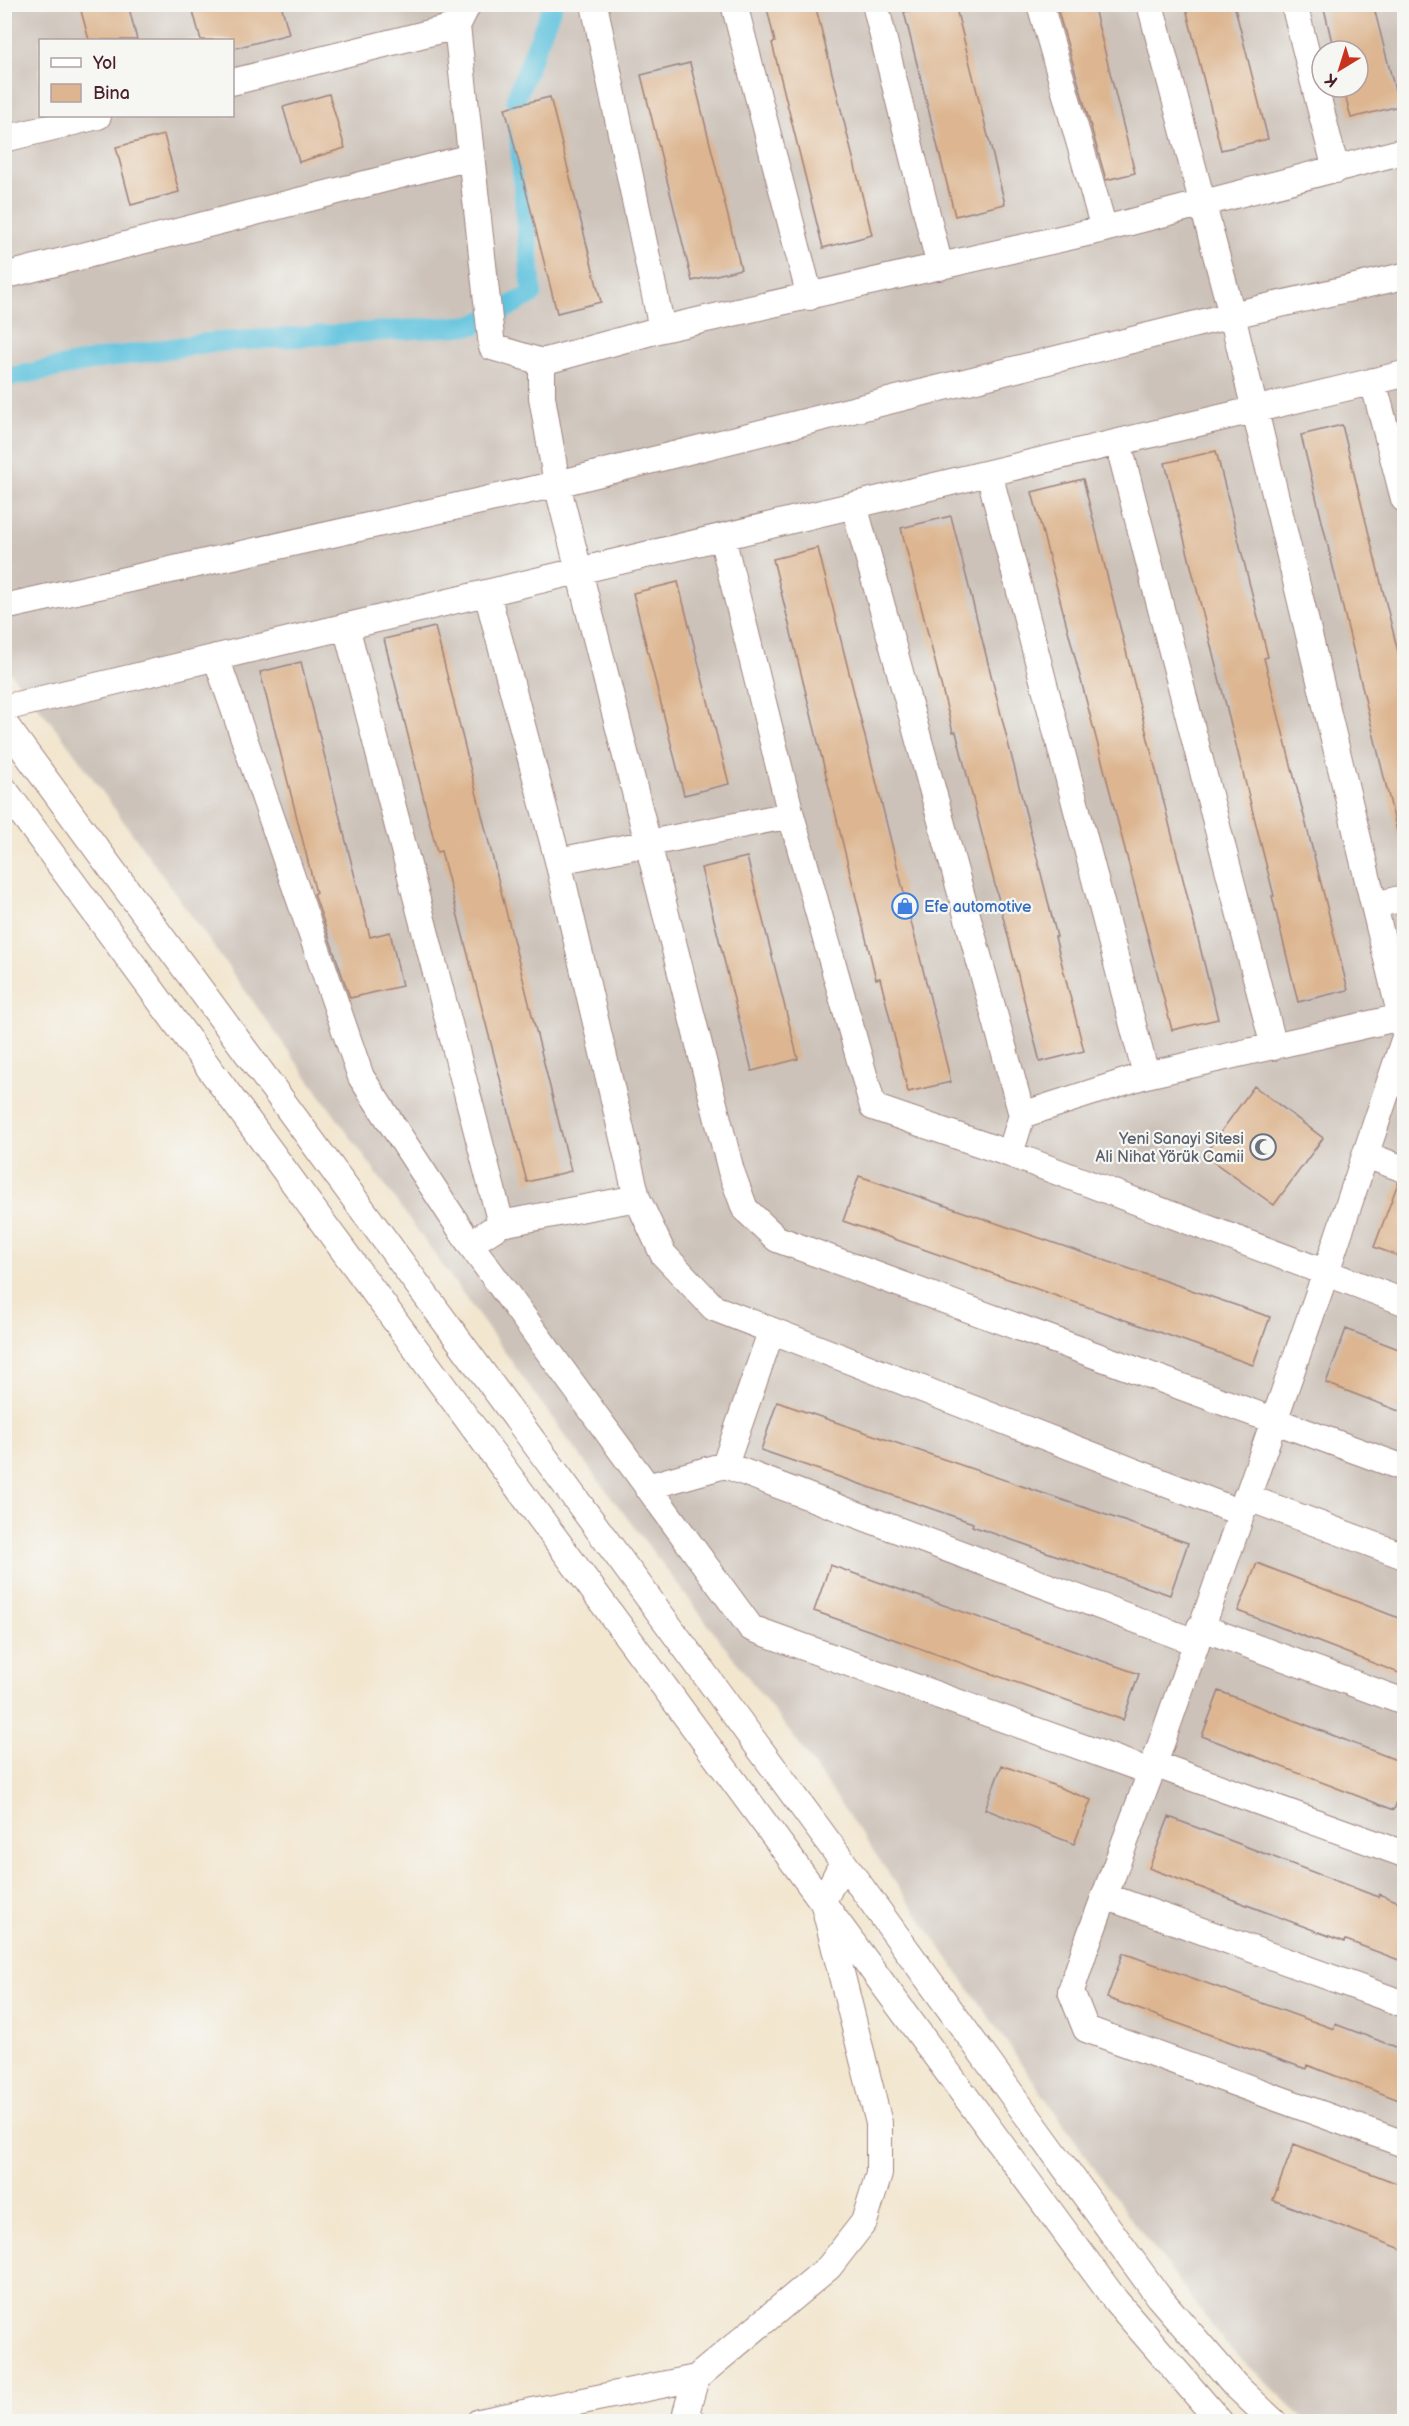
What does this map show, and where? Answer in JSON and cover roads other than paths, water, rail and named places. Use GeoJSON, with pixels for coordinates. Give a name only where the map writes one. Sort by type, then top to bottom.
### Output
{"type":"FeatureCollection","features":[{"type":"Feature","properties":{"kind":"street"},"geometry":{"type":"LineString","coordinates":[[594,4],[662,329]]}},
{"type":"Feature","properties":{"kind":"street"},"geometry":{"type":"LineString","coordinates":[[734,4],[810,297]]}},
{"type":"Feature","properties":{"kind":"street"},"geometry":{"type":"LineString","coordinates":[[875,4],[940,267]]}},
{"type":"Feature","properties":{"kind":"street"},"geometry":{"type":"LineString","coordinates":[[1040,4],[1104,229]]}},
{"type":"Feature","properties":{"kind":"street"},"geometry":{"type":"LineString","coordinates":[[1150,4],[1232,315],[1375,904],[1403,1029],[1366,1155],[1326,1272],[1152,1768],[1071,1990],[1086,2028],[1404,2144]]}},
{"type":"Feature","properties":{"kind":"street"},"geometry":{"type":"LineString","coordinates":[[1294,4],[1336,170]]}},
{"type":"Feature","properties":{"kind":"street"},"geometry":{"type":"LineString","coordinates":[[234,81],[463,15],[471,157],[492,347],[542,362],[662,329],[1104,229],[1404,151]]}},
{"type":"Feature","properties":{"kind":"street"},"geometry":{"type":"LineString","coordinates":[[4,139],[94,117]]}},
{"type":"Feature","properties":{"kind":"street"},"geometry":{"type":"LineString","coordinates":[[4,276],[471,157]]}},
{"type":"Feature","properties":{"kind":"street"},"geometry":{"type":"LineString","coordinates":[[4,607],[557,484],[1232,315],[1404,276]]}},
{"type":"Feature","properties":{"kind":"street"},"geometry":{"type":"LineString","coordinates":[[542,362],[542,396],[557,484],[731,1172],[746,1209],[777,1239],[1404,1468]]}},
{"type":"Feature","properties":{"kind":"street"},"geometry":{"type":"LineString","coordinates":[[4,708],[1404,374]]}},
{"type":"Feature","properties":{"kind":"street"},"geometry":{"type":"LineString","coordinates":[[1373,381],[1404,499]]}},
{"type":"Feature","properties":{"kind":"street"},"geometry":{"type":"LineString","coordinates":[[1118,442],[1274,1047]]}},
{"type":"Feature","properties":{"kind":"street"},"geometry":{"type":"LineString","coordinates":[[989,473],[1146,1076]]}},
{"type":"Feature","properties":{"kind":"street"},"geometry":{"type":"LineString","coordinates":[[854,505],[1022,1115],[1010,1154]]}},
{"type":"Feature","properties":{"kind":"street"},"geometry":{"type":"LineString","coordinates":[[722,537],[791,815],[873,1107],[1010,1154],[1404,1302]]}},
{"type":"Feature","properties":{"kind":"street"},"geometry":{"type":"LineString","coordinates":[[487,593],[558,861],[637,1198],[663,1254],[714,1308],[771,1332],[1244,1505],[1404,1556]]}},
{"type":"Feature","properties":{"kind":"street"},"geometry":{"type":"LineString","coordinates":[[346,626],[501,1224]]}},
{"type":"Feature","properties":{"kind":"street"},"geometry":{"type":"LineString","coordinates":[[216,657],[361,1077],[470,1244],[751,1628],[1404,1854]]}},
{"type":"Feature","properties":{"kind":"street"},"geometry":{"type":"LineString","coordinates":[[4,723],[843,1862],[1158,2296],[1235,2385],[1274,2421]]}},
{"type":"Feature","properties":{"kind":"street"},"geometry":{"type":"LineString","coordinates":[[4,789],[1116,2301],[1220,2421]]}},
{"type":"Feature","properties":{"kind":"street"},"geometry":{"type":"LineString","coordinates":[[558,861],[791,815]]}},
{"type":"Feature","properties":{"kind":"street"},"geometry":{"type":"LineString","coordinates":[[1375,904],[1404,898]]}},
{"type":"Feature","properties":{"kind":"street"},"geometry":{"type":"LineString","coordinates":[[1022,1115],[1146,1076],[1274,1047],[1403,1029]]}},
{"type":"Feature","properties":{"kind":"street"},"geometry":{"type":"LineString","coordinates":[[1366,1155],[1404,1169]]}},
{"type":"Feature","properties":{"kind":"street"},"geometry":{"type":"LineString","coordinates":[[470,1244],[501,1224],[637,1198]]}},
{"type":"Feature","properties":{"kind":"street"},"geometry":{"type":"LineString","coordinates":[[725,1465],[771,1332]]}},
{"type":"Feature","properties":{"kind":"street"},"geometry":{"type":"LineString","coordinates":[[647,1487],[725,1465],[1198,1634],[1404,1702]]}},
{"type":"Feature","properties":{"kind":"street"},"geometry":{"type":"LineString","coordinates":[[479,2421],[696,2378],[829,2267],[864,2222],[879,2174],[879,2123],[823,1901],[843,1862]]}},
{"type":"Feature","properties":{"kind":"street"},"geometry":{"type":"LineString","coordinates":[[1105,1896],[1404,2004]]}},
{"type":"Feature","properties":{"kind":"street"},"geometry":{"type":"LineString","coordinates":[[688,2419],[696,2378]]}},
{"type":"Feature","properties":{"kind":"waterway"},"geometry":{"type":"LineString","coordinates":[[4,378],[106,358],[206,343],[475,325],[532,294],[516,98],[553,4]]}},
{"type":"Feature","properties":{"kind":"place","name":"Efe automotive"},"geometry":{"type":"Point","coordinates":[905,906]}},
{"type":"Feature","properties":{"kind":"place","name":"Yeni Sanayi Sitesi Ali Nihat Yörük Camii"},"geometry":{"type":"Point","coordinates":[1263,1147]}}]}
